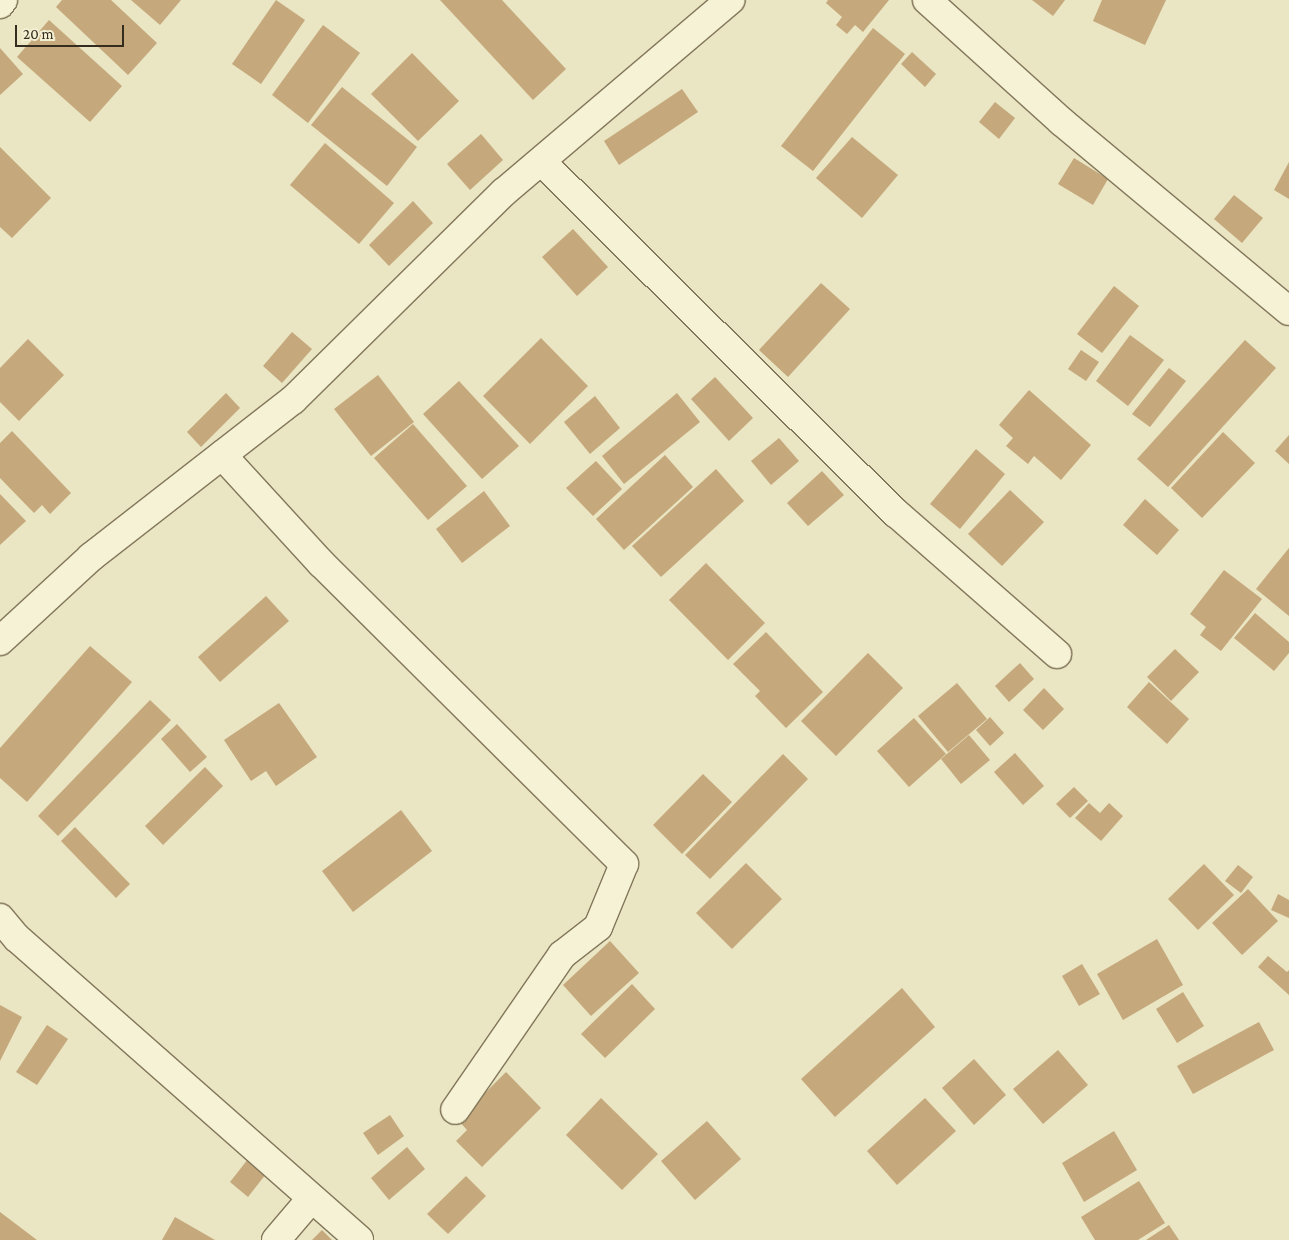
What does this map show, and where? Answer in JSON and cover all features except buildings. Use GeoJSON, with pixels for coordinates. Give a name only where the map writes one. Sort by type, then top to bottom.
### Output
{"type":"FeatureCollection","features":[{"type":"Feature","properties":{"kind":"street"},"geometry":{"type":"LineString","coordinates":[[0,4],[4,0]]}},
{"type":"Feature","properties":{"kind":"street"},"geometry":{"type":"LineString","coordinates":[[0,641],[91,557],[293,400],[504,192],[730,0]]}},
{"type":"Feature","properties":{"kind":"street"},"geometry":{"type":"LineString","coordinates":[[927,0],[1062,122],[1289,311]]}},
{"type":"Feature","properties":{"kind":"street"},"geometry":{"type":"LineString","coordinates":[[541,161],[896,513],[1057,654]]}},
{"type":"Feature","properties":{"kind":"street"},"geometry":{"type":"LineString","coordinates":[[222,455],[321,563],[624,864],[598,927],[562,955],[455,1110]]}},
{"type":"Feature","properties":{"kind":"street"},"geometry":{"type":"LineString","coordinates":[[0,918],[17,938],[359,1240]]}},
{"type":"Feature","properties":{"kind":"street"},"geometry":{"type":"LineString","coordinates":[[276,1240],[311,1199]]}}]}
